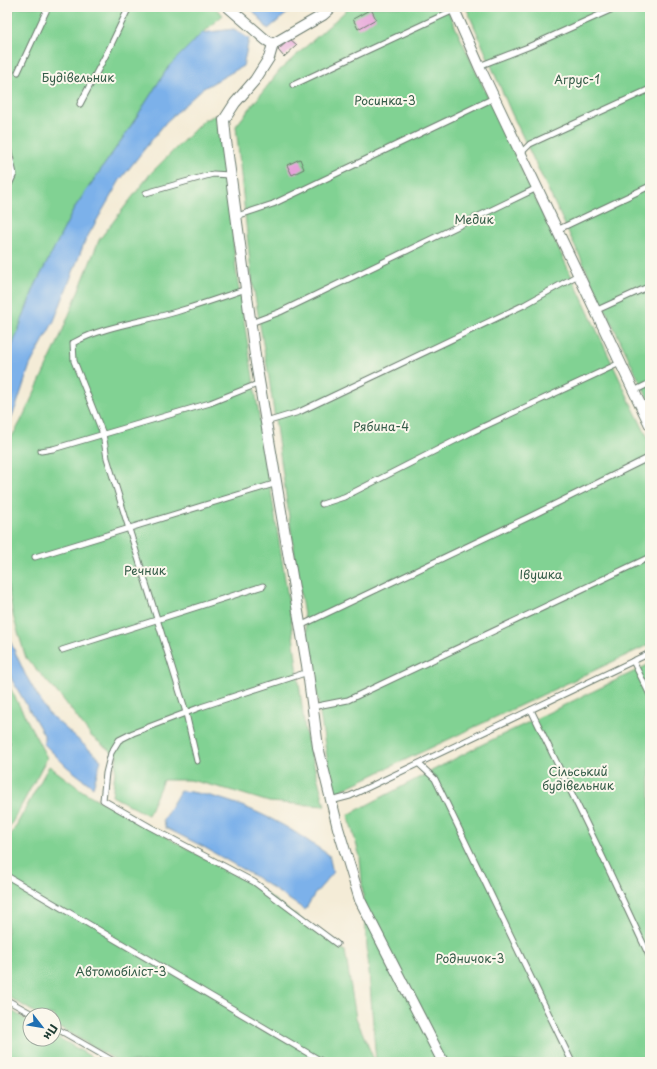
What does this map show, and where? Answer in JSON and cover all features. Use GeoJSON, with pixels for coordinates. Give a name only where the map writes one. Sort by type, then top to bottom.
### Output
{"type":"FeatureCollection","features":[{"type":"Feature","properties":{"kind":"street"},"geometry":{"type":"LineString","coordinates":[[228,7],[266,40],[273,44]]}},
{"type":"Feature","properties":{"kind":"street"},"geometry":{"type":"LineString","coordinates":[[332,7],[323,15],[273,44],[269,58],[255,80],[235,103],[224,120],[230,175],[260,383],[308,672],[318,746],[338,828],[360,900],[443,1062]]}},
{"type":"Feature","properties":{"kind":"street"},"geometry":{"type":"LineString","coordinates":[[454,8],[479,66],[556,230],[650,425]]}},
{"type":"Feature","properties":{"kind":"lane"},"geometry":{"type":"LineString","coordinates":[[18,72],[48,7]]}},
{"type":"Feature","properties":{"kind":"lane"},"geometry":{"type":"LineString","coordinates":[[80,104],[129,7]]}},
{"type":"Feature","properties":{"kind":"lane"},"geometry":{"type":"LineString","coordinates":[[479,66],[528,47],[617,7]]}},
{"type":"Feature","properties":{"kind":"lane"},"geometry":{"type":"LineString","coordinates":[[293,85],[454,8]]}},
{"type":"Feature","properties":{"kind":"lane"},"geometry":{"type":"LineString","coordinates":[[520,153],[530,144],[650,89]]}},
{"type":"Feature","properties":{"kind":"lane"},"geometry":{"type":"LineString","coordinates":[[237,216],[273,204],[494,98]]}},
{"type":"Feature","properties":{"kind":"lane"},"geometry":{"type":"LineString","coordinates":[[7,143],[14,174],[7,189]]}},
{"type":"Feature","properties":{"kind":"lane"},"geometry":{"type":"LineString","coordinates":[[146,193],[212,174],[230,175]]}},
{"type":"Feature","properties":{"kind":"lane"},"geometry":{"type":"LineString","coordinates":[[556,230],[650,186]]}},
{"type":"Feature","properties":{"kind":"lane"},"geometry":{"type":"LineString","coordinates":[[251,323],[280,312],[537,188]]}},
{"type":"Feature","properties":{"kind":"lane"},"geometry":{"type":"LineString","coordinates":[[266,422],[299,412],[524,305],[578,275]]}},
{"type":"Feature","properties":{"kind":"lane"},"geometry":{"type":"LineString","coordinates":[[595,311],[650,286]]}},
{"type":"Feature","properties":{"kind":"lane"},"geometry":{"type":"LineString","coordinates":[[197,761],[186,713],[107,458],[103,434],[74,361],[73,343],[84,337],[102,331],[176,312],[246,289]]}},
{"type":"Feature","properties":{"kind":"lane"},"geometry":{"type":"LineString","coordinates":[[322,504],[344,497],[474,431],[620,363]]}},
{"type":"Feature","properties":{"kind":"lane"},"geometry":{"type":"LineString","coordinates":[[41,451],[53,449],[210,403],[260,383]]}},
{"type":"Feature","properties":{"kind":"lane"},"geometry":{"type":"LineString","coordinates":[[634,391],[650,383]]}},
{"type":"Feature","properties":{"kind":"lane"},"geometry":{"type":"LineString","coordinates":[[300,626],[529,517],[650,457]]}},
{"type":"Feature","properties":{"kind":"lane"},"geometry":{"type":"LineString","coordinates":[[35,557],[277,483]]}},
{"type":"Feature","properties":{"kind":"lane"},"geometry":{"type":"LineString","coordinates":[[312,707],[348,700],[650,557]]}},
{"type":"Feature","properties":{"kind":"lane"},"geometry":{"type":"LineString","coordinates":[[62,650],[263,586]]}},
{"type":"Feature","properties":{"kind":"lane"},"geometry":{"type":"LineString","coordinates":[[331,801],[350,796],[419,764],[650,653]]}},
{"type":"Feature","properties":{"kind":"lane"},"geometry":{"type":"LineString","coordinates":[[633,662],[650,695]]}},
{"type":"Feature","properties":{"kind":"lane"},"geometry":{"type":"LineString","coordinates":[[308,672],[201,707],[133,733],[119,740],[110,753],[103,800],[150,827],[254,882],[337,944]]}},
{"type":"Feature","properties":{"kind":"lane"},"geometry":{"type":"LineString","coordinates":[[531,710],[650,958]]}},
{"type":"Feature","properties":{"kind":"lane"},"geometry":{"type":"LineString","coordinates":[[419,764],[435,779],[572,1062]]}},
{"type":"Feature","properties":{"kind":"lane"},"geometry":{"type":"LineString","coordinates":[[7,876],[323,1062]]}},
{"type":"Feature","properties":{"kind":"lane"},"geometry":{"type":"LineString","coordinates":[[7,1000],[22,1008]]}},
{"type":"Feature","properties":{"kind":"lane"},"geometry":{"type":"LineString","coordinates":[[62,1031],[115,1062]]}},
{"type":"Feature","properties":{"kind":"green space","name":"Будівельник"},"geometry":{"type":"Polygon","coordinates":[[[15,7],[214,7],[223,15],[202,33],[169,66],[127,132],[75,207],[34,288],[7,360],[7,27],[15,7]]]}},
{"type":"Feature","properties":{"kind":"green space"},"geometry":{"type":"Polygon","coordinates":[[[350,7],[446,7],[650,442],[650,644],[333,794],[297,572],[269,378],[251,273],[236,126],[280,70],[350,7]]]}},
{"type":"Feature","properties":{"kind":"green space","name":"Агрус-1"},"geometry":{"type":"Polygon","coordinates":[[[466,7],[650,7],[650,403],[511,112],[466,7]]]}},
{"type":"Feature","properties":{"kind":"green space","name":"Речник"},"geometry":{"type":"Polygon","coordinates":[[[216,115],[226,163],[236,270],[290,611],[305,731],[325,806],[269,802],[190,780],[163,780],[148,815],[112,796],[117,756],[91,736],[63,699],[26,658],[13,616],[7,580],[7,445],[21,421],[58,342],[99,240],[151,173],[204,120],[216,115]]]}},
{"type":"Feature","properties":{"kind":"green space","name":"Родничок-3"},"geometry":{"type":"Polygon","coordinates":[[[650,664],[650,1062],[376,1062],[360,857],[348,815],[481,745],[650,664]]]}},
{"type":"Feature","properties":{"kind":"green space"},"geometry":{"type":"Polygon","coordinates":[[[7,682],[47,758],[7,832],[7,682]]]}},
{"type":"Feature","properties":{"kind":"green space","name":"Автомобіліст-3"},"geometry":{"type":"Polygon","coordinates":[[[49,766],[84,792],[254,885],[345,951],[356,1018],[375,1062],[119,1062],[62,1029],[62,1007],[26,1007],[7,996],[7,842],[49,766]]]}},
{"type":"Feature","properties":{"kind":"green space"},"geometry":{"type":"Polygon","coordinates":[[[7,1008],[22,1017],[22,1047],[62,1047],[62,1040],[100,1062],[7,1062],[7,1008]]]}},
{"type":"Feature","properties":{"kind":"water"},"geometry":{"type":"Polygon","coordinates":[[[250,7],[295,7],[268,29],[250,7]]]}},
{"type":"Feature","properties":{"kind":"water"},"geometry":{"type":"Polygon","coordinates":[[[234,29],[249,39],[243,66],[202,89],[166,122],[120,180],[85,241],[54,321],[30,365],[17,404],[10,421],[7,423],[7,360],[34,288],[75,207],[127,132],[169,66],[202,33],[234,29]]]}},
{"type":"Feature","properties":{"kind":"water"},"geometry":{"type":"Polygon","coordinates":[[[7,634],[25,674],[47,712],[101,760],[93,787],[66,766],[44,744],[44,735],[12,680],[7,663],[7,634]]]}},
{"type":"Feature","properties":{"kind":"water"},"geometry":{"type":"Polygon","coordinates":[[[180,791],[192,792],[217,798],[266,816],[297,833],[329,855],[333,873],[314,895],[305,910],[254,876],[202,846],[166,828],[163,820],[180,791]]]}},
{"type":"Feature","properties":{"kind":"building"},"geometry":{"type":"Polygon","coordinates":[[[371,9],[376,19],[358,29],[353,19],[371,9]]]}},
{"type":"Feature","properties":{"kind":"building"},"geometry":{"type":"Polygon","coordinates":[[[290,39],[297,45],[284,57],[278,50],[290,39]]]}},
{"type":"Feature","properties":{"kind":"building"},"geometry":{"type":"Polygon","coordinates":[[[300,159],[304,169],[292,175],[287,165],[300,159]]]}},
{"type":"Feature","properties":{"kind":"park label","name":"Росинка-3"},"geometry":{"type":"Point","coordinates":[385,101]}},
{"type":"Feature","properties":{"kind":"park label","name":"Медик"},"geometry":{"type":"Point","coordinates":[474,220]}},
{"type":"Feature","properties":{"kind":"park label","name":"Рябина-4"},"geometry":{"type":"Point","coordinates":[381,427]}},
{"type":"Feature","properties":{"kind":"park label","name":"Івушка"},"geometry":{"type":"Point","coordinates":[541,575]}},
{"type":"Feature","properties":{"kind":"park label","name":"Сільський будівельник"},"geometry":{"type":"Point","coordinates":[578,779]}}]}
